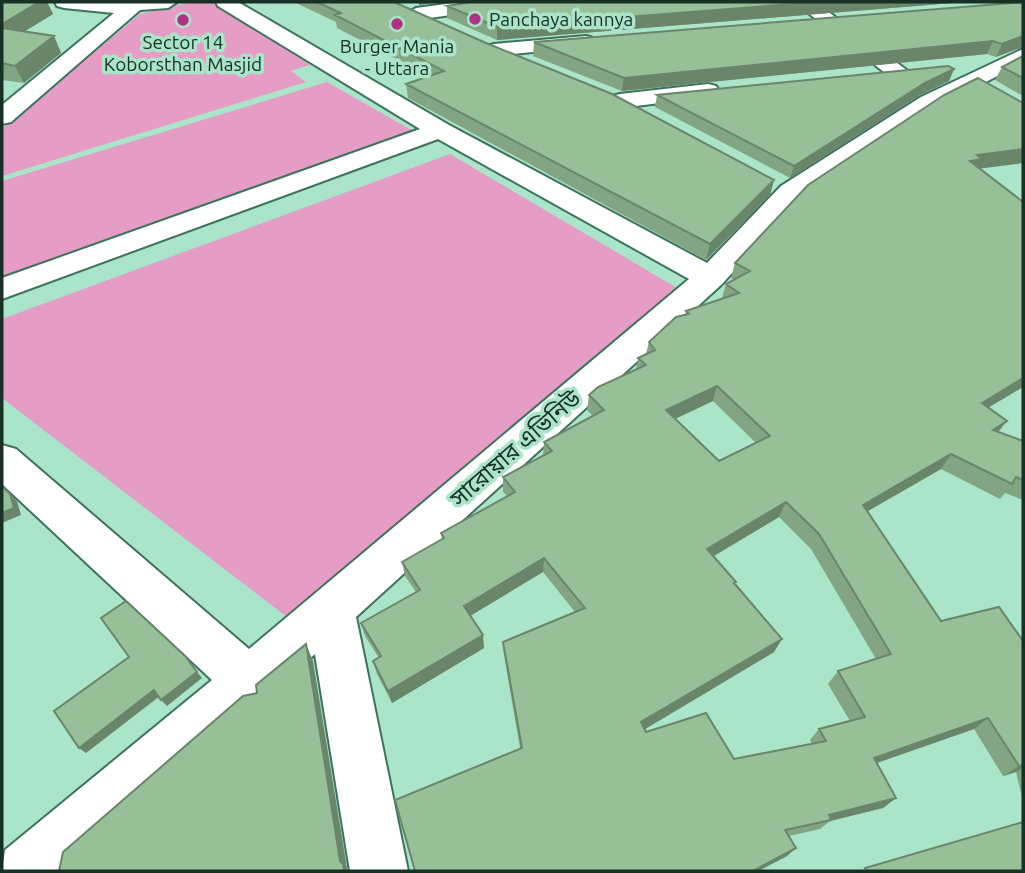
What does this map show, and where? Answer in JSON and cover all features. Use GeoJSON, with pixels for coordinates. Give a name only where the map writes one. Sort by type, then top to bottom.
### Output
{"type":"FeatureCollection","features":[{"type":"Feature","properties":{"kind":"street"},"geometry":{"type":"LineString","coordinates":[[64,2],[133,5],[168,2]]}},
{"type":"Feature","properties":{"kind":"street"},"geometry":{"type":"LineString","coordinates":[[225,2],[440,130],[709,278]]}},
{"type":"Feature","properties":{"kind":"street"},"geometry":{"type":"LineString","coordinates":[[391,2],[449,30]]}},
{"type":"Feature","properties":{"kind":"street"},"geometry":{"type":"LineString","coordinates":[[416,14],[499,2]]}},
{"type":"Feature","properties":{"kind":"street"},"geometry":{"type":"LineString","coordinates":[[803,2],[828,21],[937,78]]}},
{"type":"Feature","properties":{"kind":"street"},"geometry":{"type":"LineString","coordinates":[[2,117],[133,5]]}},
{"type":"Feature","properties":{"kind":"street"},"geometry":{"type":"LineString","coordinates":[[801,23],[856,19]]}},
{"type":"Feature","properties":{"kind":"street"},"geometry":{"type":"LineString","coordinates":[[472,40],[544,70]]}},
{"type":"Feature","properties":{"kind":"street"},"geometry":{"type":"LineString","coordinates":[[494,50],[605,40]]}},
{"type":"Feature","properties":{"kind":"street","name":"সারোয়ার এভিনিউ"},"geometry":{"type":"LineString","coordinates":[[26,871],[68,852],[250,681],[709,278],[779,186],[937,78],[1019,58]]}},
{"type":"Feature","properties":{"kind":"street"},"geometry":{"type":"LineString","coordinates":[[861,75],[937,78]]}},
{"type":"Feature","properties":{"kind":"street"},"geometry":{"type":"LineString","coordinates":[[620,101],[727,89]]}},
{"type":"Feature","properties":{"kind":"street"},"geometry":{"type":"LineString","coordinates":[[595,90],[657,120]]}},
{"type":"Feature","properties":{"kind":"street"},"geometry":{"type":"LineString","coordinates":[[2,289],[440,130]]}},
{"type":"Feature","properties":{"kind":"street"},"geometry":{"type":"LineString","coordinates":[[2,460],[250,681]]}},
{"type":"Feature","properties":{"kind":"street"},"geometry":{"type":"LineString","coordinates":[[331,610],[379,871]]}},
{"type":"Feature","properties":{"kind":"shaded area"},"geometry":{"type":"Polygon","coordinates":[[[193,2],[211,2],[310,65],[291,71],[306,82],[2,176],[2,129],[140,14],[193,2]]]}},
{"type":"Feature","properties":{"kind":"shaded area"},"geometry":{"type":"Polygon","coordinates":[[[327,82],[413,131],[2,279],[2,181],[327,82]]]}},
{"type":"Feature","properties":{"kind":"shaded area"},"geometry":{"type":"Polygon","coordinates":[[[450,154],[689,295],[287,617],[2,398],[2,319],[450,154]]]}},
{"type":"Feature","properties":{"kind":"building"},"geometry":{"type":"Polygon","coordinates":[[[2,2],[39,2],[2,24],[2,2]]]}},
{"type":"Feature","properties":{"kind":"building"},"geometry":{"type":"Polygon","coordinates":[[[317,2],[394,2],[612,94],[774,180],[710,244],[406,84],[444,71],[335,15],[341,13],[317,2]]]}},
{"type":"Feature","properties":{"kind":"building"},"geometry":{"type":"Polygon","coordinates":[[[471,2],[817,2],[497,27],[447,6],[471,2]]]}},
{"type":"Feature","properties":{"kind":"building"},"geometry":{"type":"Polygon","coordinates":[[[1023,2],[1023,36],[1002,44],[993,41],[624,78],[534,42],[1023,2]]]}},
{"type":"Feature","properties":{"kind":"building"},"geometry":{"type":"Polygon","coordinates":[[[2,28],[54,36],[15,66],[2,63],[2,28]]]}},
{"type":"Feature","properties":{"kind":"building"},"geometry":{"type":"Polygon","coordinates":[[[1023,56],[1023,78],[1002,67],[1023,56]]]}},
{"type":"Feature","properties":{"kind":"building"},"geometry":{"type":"Polygon","coordinates":[[[948,66],[954,69],[925,83],[794,166],[657,95],[948,66]]]}},
{"type":"Feature","properties":{"kind":"building"},"geometry":{"type":"Polygon","coordinates":[[[978,78],[1023,103],[1023,149],[977,155],[982,159],[970,161],[1023,202],[1023,378],[982,403],[1007,421],[993,430],[1023,441],[1023,480],[1016,477],[1012,484],[951,454],[863,505],[941,621],[999,607],[1023,641],[1023,765],[1019,766],[988,718],[874,758],[896,798],[829,815],[831,820],[785,830],[796,848],[753,871],[415,871],[395,800],[522,748],[503,642],[585,608],[544,558],[464,606],[483,635],[388,691],[373,661],[381,656],[361,623],[420,590],[402,562],[444,538],[441,533],[515,492],[503,477],[552,451],[544,442],[604,410],[589,395],[598,387],[646,365],[638,358],[655,350],[649,342],[676,317],[739,293],[726,284],[750,271],[735,263],[808,185],[944,95],[978,78]],[[717,386],[666,410],[719,461],[770,436],[717,386]],[[786,502],[707,549],[782,639],[641,722],[646,732],[706,713],[734,759],[826,741],[819,729],[865,717],[838,671],[891,654],[819,534],[786,502]]]}},
{"type":"Feature","properties":{"kind":"building"},"geometry":{"type":"Polygon","coordinates":[[[2,486],[10,494],[14,508],[2,513],[2,486]]]}},
{"type":"Feature","properties":{"kind":"building"},"geometry":{"type":"Polygon","coordinates":[[[126,601],[185,656],[197,672],[161,700],[154,690],[79,748],[54,711],[129,657],[101,618],[126,601]]]}},
{"type":"Feature","properties":{"kind":"building"},"geometry":{"type":"Polygon","coordinates":[[[306,644],[340,861],[344,871],[59,871],[63,852],[243,696],[257,693],[256,685],[306,644]]]}},
{"type":"Feature","properties":{"kind":"building"},"geometry":{"type":"Polygon","coordinates":[[[1023,822],[1023,871],[867,871],[865,868],[1023,822]]]}},
{"type":"Feature","properties":{"kind":"place","name":"Panchaya kannya"},"geometry":{"type":"Point","coordinates":[475,19]}},
{"type":"Feature","properties":{"kind":"place","name":"Sector 14 Koborsthan Masjid"},"geometry":{"type":"Point","coordinates":[183,20]}},
{"type":"Feature","properties":{"kind":"place","name":"Burger Mania - Uttara"},"geometry":{"type":"Point","coordinates":[397,24]}}]}
